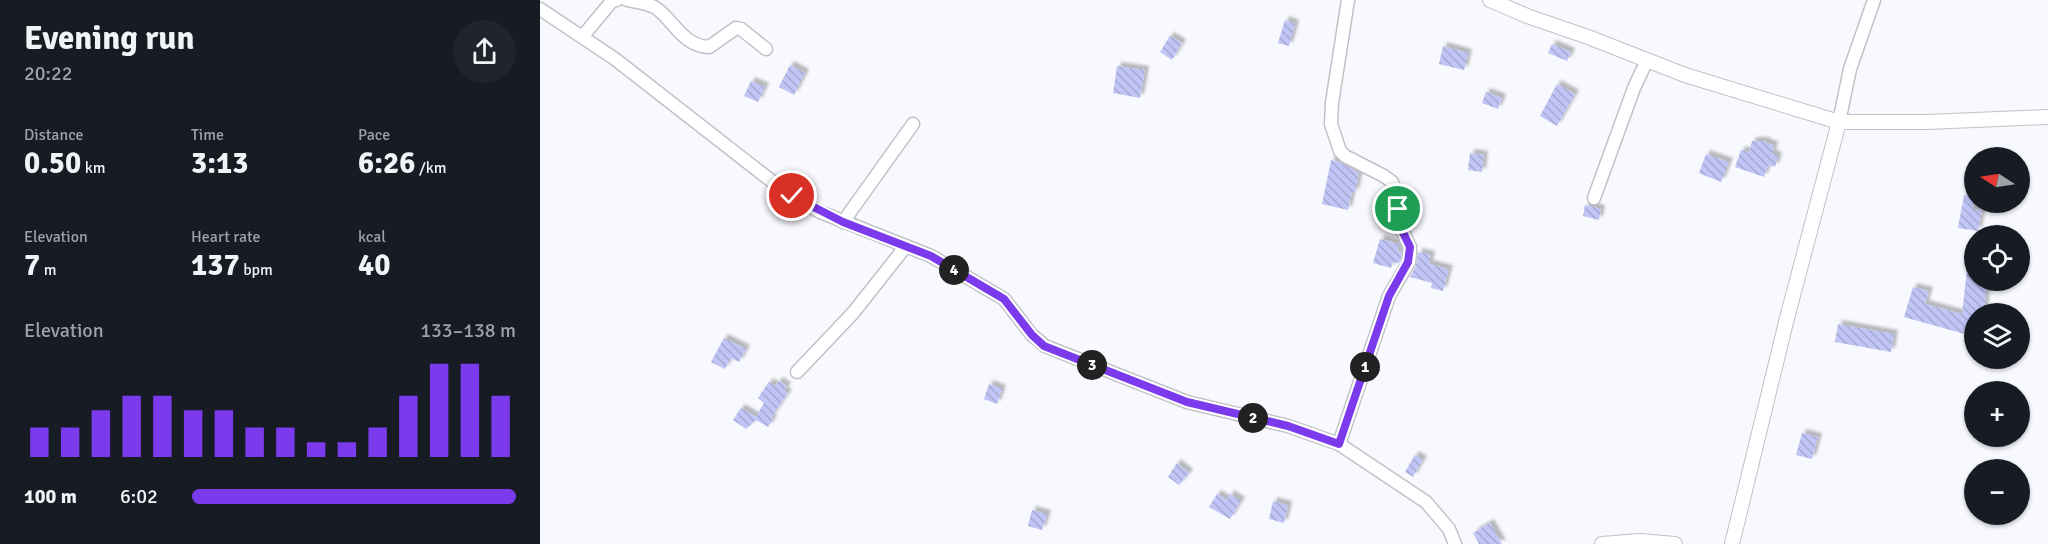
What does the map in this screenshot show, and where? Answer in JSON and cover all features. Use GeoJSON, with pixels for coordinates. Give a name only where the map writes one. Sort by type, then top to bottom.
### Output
{"type":"FeatureCollection","features":[{"type":"Feature","properties":{"kind":"street"},"geometry":{"type":"LineString","coordinates":[[582,37],[612,1],[617,0]]}},
{"type":"Feature","properties":{"kind":"street"},"geometry":{"type":"LineString","coordinates":[[627,0],[655,8],[685,38],[697,45],[709,47],[736,28],[741,29],[766,49]]}},
{"type":"Feature","properties":{"kind":"street"},"geometry":{"type":"LineString","coordinates":[[1339,444],[1389,296],[1408,262],[1410,247],[1399,224],[1396,192],[1392,182],[1345,156],[1340,151],[1331,124],[1332,103],[1348,0]]}},
{"type":"Feature","properties":{"kind":"street"},"geometry":{"type":"LineString","coordinates":[[1490,0],[1527,16],[1725,88],[1839,122],[1927,122],[2048,117]]}},
{"type":"Feature","properties":{"kind":"street"},"geometry":{"type":"LineString","coordinates":[[1732,544],[1839,122],[1850,69],[1874,0]]}},
{"type":"Feature","properties":{"kind":"street"},"geometry":{"type":"LineString","coordinates":[[540,9],[615,59],[792,196],[843,222],[931,256],[1004,299],[1032,335],[1044,346],[1187,402],[1288,426],[1339,444],[1426,502],[1449,529],[1455,544]]}},
{"type":"Feature","properties":{"kind":"street"},"geometry":{"type":"LineString","coordinates":[[1594,198],[1623,117],[1647,60]]}},
{"type":"Feature","properties":{"kind":"street"},"geometry":{"type":"LineString","coordinates":[[843,222],[913,124]]}},
{"type":"Feature","properties":{"kind":"street"},"geometry":{"type":"LineString","coordinates":[[796,372],[853,313],[906,246]]}},
{"type":"Feature","properties":{"kind":"street"},"geometry":{"type":"LineString","coordinates":[[1602,544],[1640,541],[1675,544]]}},
{"type":"Feature","properties":{"kind":"building"},"geometry":{"type":"Polygon","coordinates":[[[1285,20],[1295,24],[1289,46],[1278,43],[1285,20]]]}},
{"type":"Feature","properties":{"kind":"building"},"geometry":{"type":"Polygon","coordinates":[[[1170,36],[1182,43],[1172,60],[1160,52],[1170,36]]]}},
{"type":"Feature","properties":{"kind":"building"},"geometry":{"type":"Polygon","coordinates":[[[1552,44],[1571,52],[1567,61],[1548,53],[1552,44]]]}},
{"type":"Feature","properties":{"kind":"building"},"geometry":{"type":"Polygon","coordinates":[[[1443,46],[1468,53],[1464,70],[1439,64],[1443,46]]]}},
{"type":"Feature","properties":{"kind":"building"},"geometry":{"type":"Polygon","coordinates":[[[790,65],[805,73],[794,95],[779,87],[790,65]]]}},
{"type":"Feature","properties":{"kind":"building"},"geometry":{"type":"Polygon","coordinates":[[[1117,66],[1145,70],[1140,98],[1113,93],[1117,66]]]}},
{"type":"Feature","properties":{"kind":"building"},"geometry":{"type":"Polygon","coordinates":[[[751,81],[765,87],[758,102],[744,96],[751,81]]]}},
{"type":"Feature","properties":{"kind":"building"},"geometry":{"type":"Polygon","coordinates":[[[1557,84],[1575,94],[1557,126],[1540,116],[1557,84]]]}},
{"type":"Feature","properties":{"kind":"building"},"geometry":{"type":"Polygon","coordinates":[[[1486,92],[1502,98],[1498,109],[1482,103],[1486,92]]]}},
{"type":"Feature","properties":{"kind":"building"},"geometry":{"type":"Polygon","coordinates":[[[1752,141],[1766,141],[1774,145],[1772,154],[1778,156],[1775,167],[1768,165],[1764,177],[1735,167],[1741,150],[1749,152],[1752,141]]]}},
{"type":"Feature","properties":{"kind":"building"},"geometry":{"type":"Polygon","coordinates":[[[1470,153],[1484,155],[1482,172],[1468,170],[1470,153]]]}},
{"type":"Feature","properties":{"kind":"building"},"geometry":{"type":"Polygon","coordinates":[[[1706,154],[1729,162],[1721,182],[1699,173],[1706,154]]]}},
{"type":"Feature","properties":{"kind":"building"},"geometry":{"type":"Polygon","coordinates":[[[1331,160],[1359,173],[1355,193],[1352,192],[1348,210],[1322,204],[1331,160]]]}},
{"type":"Feature","properties":{"kind":"building"},"geometry":{"type":"Polygon","coordinates":[[[1964,195],[1964,213],[1981,213],[1979,225],[1964,225],[1964,229],[1958,228],[1964,195]]]}},
{"type":"Feature","properties":{"kind":"building"},"geometry":{"type":"Polygon","coordinates":[[[1585,205],[1601,209],[1599,220],[1583,216],[1585,205]]]}},
{"type":"Feature","properties":{"kind":"building"},"geometry":{"type":"Polygon","coordinates":[[[1380,239],[1399,244],[1398,251],[1402,252],[1401,259],[1399,263],[1393,262],[1391,268],[1373,263],[1380,239]]]}},
{"type":"Feature","properties":{"kind":"building"},"geometry":{"type":"Polygon","coordinates":[[[1418,252],[1431,255],[1429,264],[1449,269],[1443,291],[1431,288],[1432,283],[1410,277],[1416,266],[1418,252]]]}},
{"type":"Feature","properties":{"kind":"building"},"geometry":{"type":"Polygon","coordinates":[[[1913,287],[1929,291],[1925,304],[1962,314],[1965,291],[1986,291],[1985,303],[1964,303],[1964,334],[1904,317],[1913,287]]]}},
{"type":"Feature","properties":{"kind":"building"},"geometry":{"type":"Polygon","coordinates":[[[1838,324],[1894,334],[1891,352],[1835,342],[1838,324]]]}},
{"type":"Feature","properties":{"kind":"building"},"geometry":{"type":"Polygon","coordinates":[[[724,338],[746,349],[739,362],[731,358],[725,369],[711,362],[724,338]]]}},
{"type":"Feature","properties":{"kind":"building"},"geometry":{"type":"Polygon","coordinates":[[[779,381],[787,386],[784,391],[788,393],[771,418],[773,419],[768,427],[756,420],[746,429],[733,420],[741,408],[756,417],[764,403],[758,398],[769,382],[775,386],[779,381]]]}},
{"type":"Feature","properties":{"kind":"building"},"geometry":{"type":"Polygon","coordinates":[[[989,384],[1002,389],[997,404],[984,399],[989,384]]]}},
{"type":"Feature","properties":{"kind":"building"},"geometry":{"type":"Polygon","coordinates":[[[1802,433],[1818,437],[1812,459],[1796,455],[1802,433]]]}},
{"type":"Feature","properties":{"kind":"building"},"geometry":{"type":"Polygon","coordinates":[[[1415,455],[1423,460],[1413,477],[1405,472],[1415,455]]]}},
{"type":"Feature","properties":{"kind":"building"},"geometry":{"type":"Polygon","coordinates":[[[1177,463],[1189,473],[1179,485],[1168,477],[1177,463]]]}},
{"type":"Feature","properties":{"kind":"building"},"geometry":{"type":"Polygon","coordinates":[[[1217,494],[1227,500],[1230,494],[1241,501],[1230,519],[1209,507],[1217,494]]]}},
{"type":"Feature","properties":{"kind":"building"},"geometry":{"type":"Polygon","coordinates":[[[1273,501],[1288,505],[1284,523],[1269,519],[1273,501]]]}},
{"type":"Feature","properties":{"kind":"building"},"geometry":{"type":"Polygon","coordinates":[[[1032,510],[1047,514],[1042,530],[1028,526],[1032,510]]]}},
{"type":"Feature","properties":{"kind":"building"},"geometry":{"type":"Polygon","coordinates":[[[1490,523],[1502,544],[1479,544],[1473,533],[1490,523]]]}},
{"type":"Feature","properties":{"kind":"route"},"geometry":{"type":"LineString","coordinates":[[792,196],[843,222],[931,256],[1004,299],[1032,335],[1044,346],[1187,402],[1288,426],[1339,444],[1389,296],[1408,262],[1410,247],[1399,224],[1398,209]]}}]}
